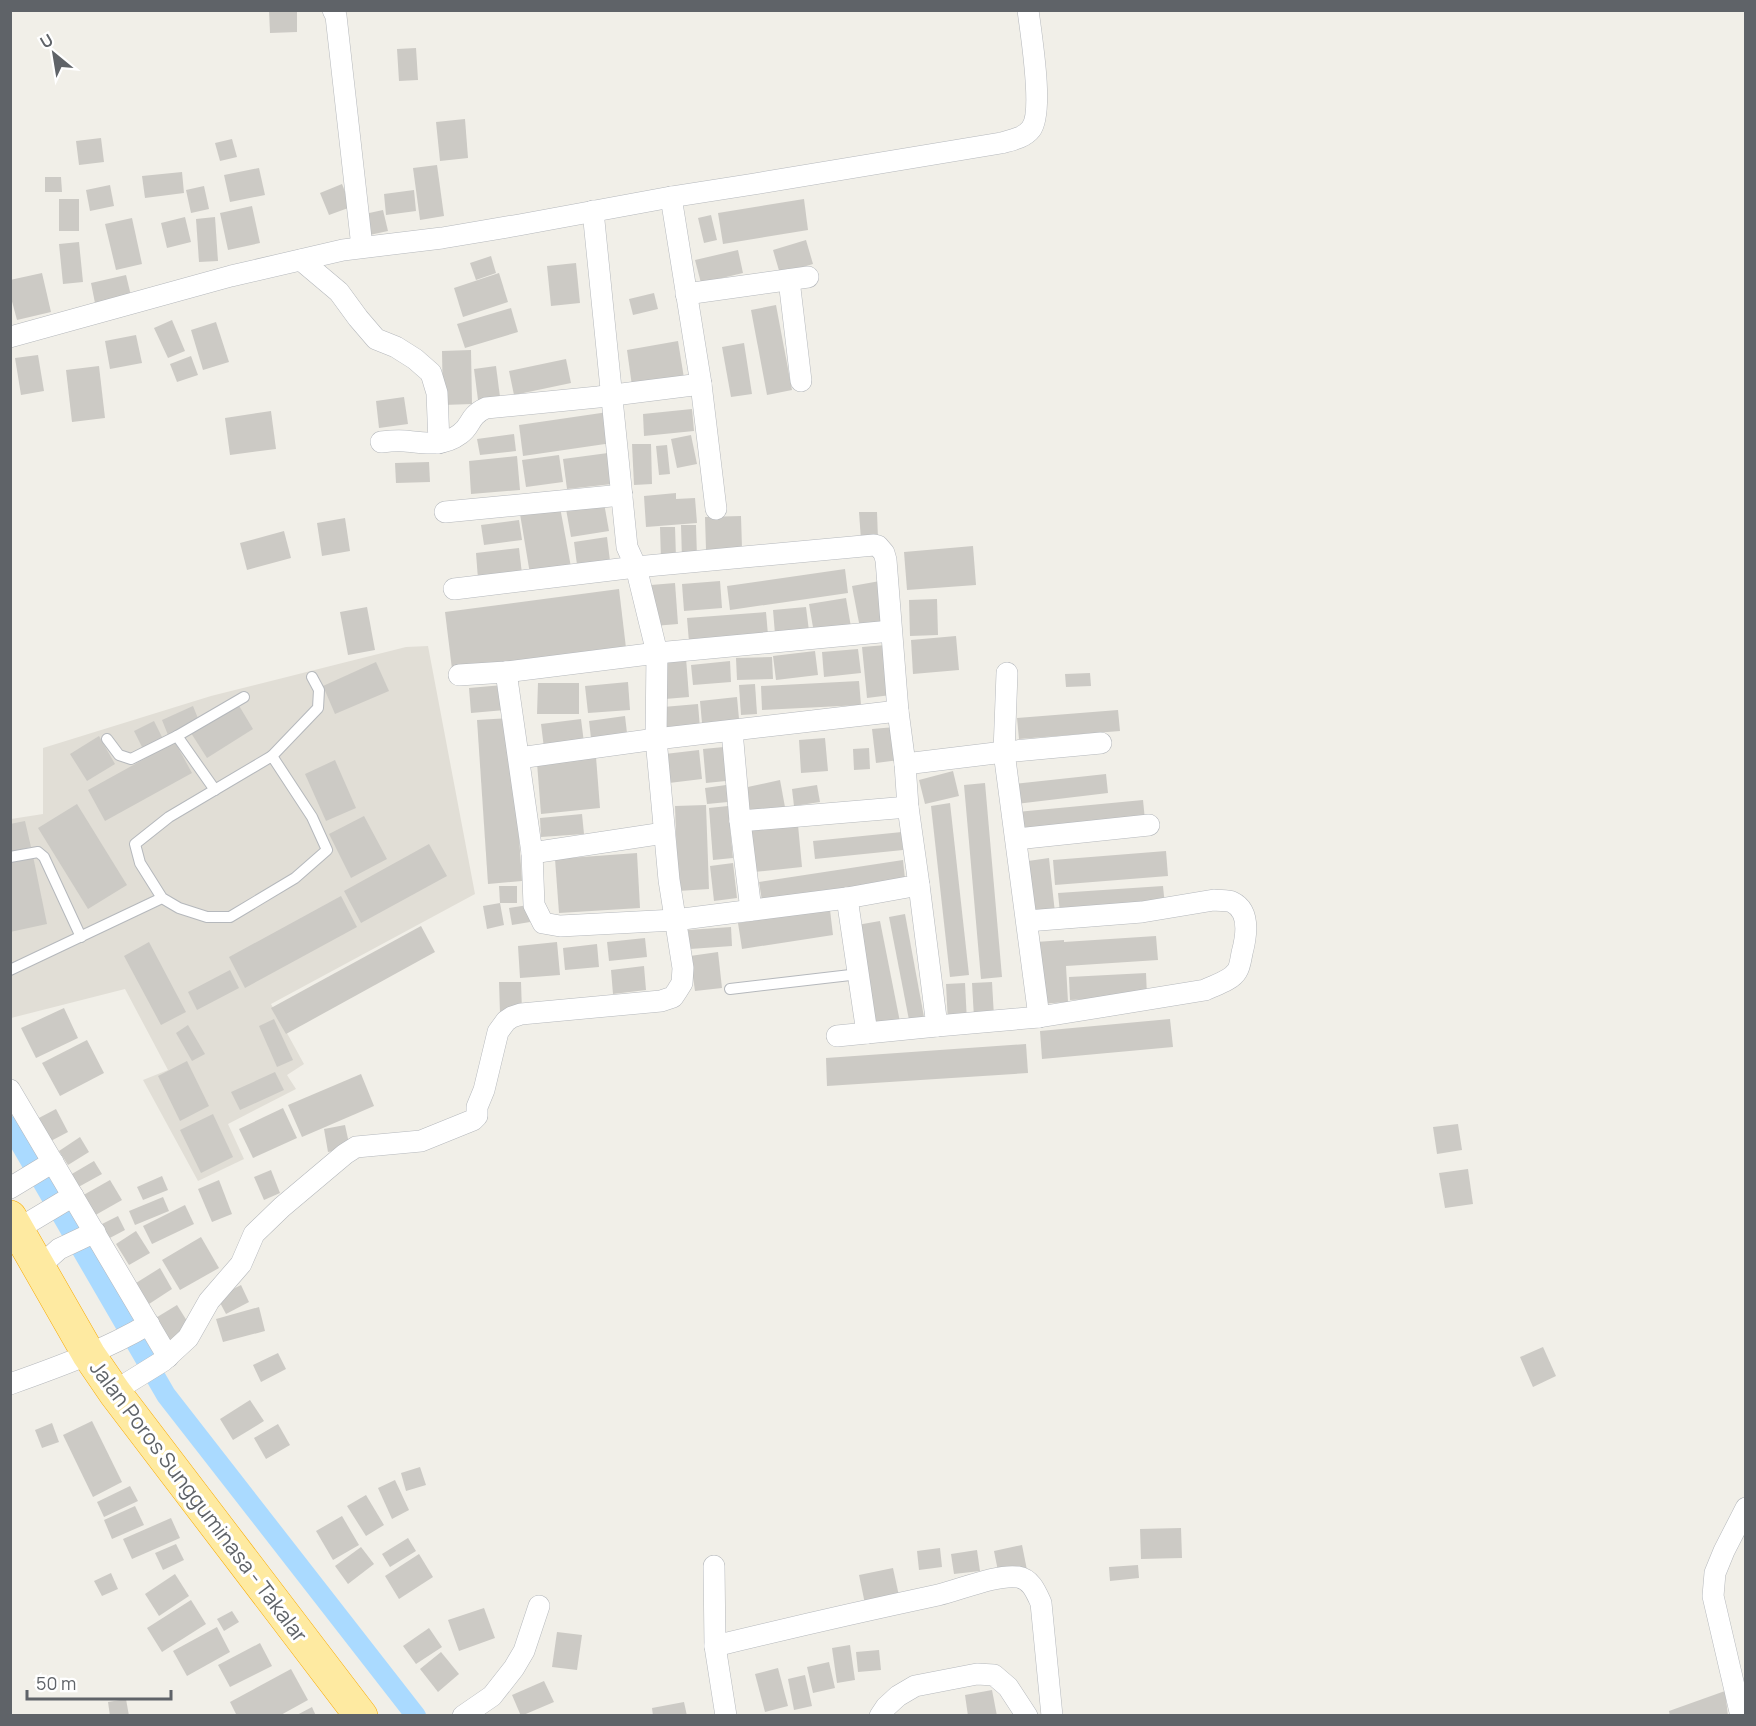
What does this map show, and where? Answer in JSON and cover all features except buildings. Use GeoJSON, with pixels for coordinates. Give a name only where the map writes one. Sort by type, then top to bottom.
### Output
{"type":"FeatureCollection","features":[{"type":"Feature","properties":{"kind":"highway","name":"Jalan Poros Sungguminasa - Takalar"},"geometry":{"type":"LineString","coordinates":[[18,1208],[122,1388],[361,1716]]}},
{"type":"Feature","properties":{"kind":"street"},"geometry":{"type":"LineString","coordinates":[[333,10],[336,16],[362,247]]}},
{"type":"Feature","properties":{"kind":"street"},"geometry":{"type":"LineString","coordinates":[[10,337],[208,282],[362,247],[442,238],[671,197],[1001,143],[1018,138],[1031,129],[1035,120],[1037,95],[1028,10]]}},
{"type":"Feature","properties":{"kind":"street"},"geometry":{"type":"LineString","coordinates":[[671,197],[701,384],[716,509]]}},
{"type":"Feature","properties":{"kind":"street"},"geometry":{"type":"LineString","coordinates":[[122,1388],[165,1359],[188,1338],[209,1301],[241,1264],[255,1234],[291,1199],[345,1154],[356,1147],[421,1141],[473,1120],[477,1116],[477,1107],[484,1090],[498,1032],[506,1021],[521,1014],[661,1001],[673,997],[682,983],[684,968],[675,920],[664,833],[656,739],[657,653],[636,567],[627,547],[593,211]]}},
{"type":"Feature","properties":{"kind":"street"},"geometry":{"type":"LineString","coordinates":[[301,260],[339,292],[376,339],[396,347],[431,373],[437,393],[439,443]]}},
{"type":"Feature","properties":{"kind":"street"},"geometry":{"type":"LineString","coordinates":[[687,294],[799,278],[801,381]]}},
{"type":"Feature","properties":{"kind":"street"},"geometry":{"type":"LineString","coordinates":[[381,442],[439,443],[462,434],[477,412],[486,408],[701,384]]}},
{"type":"Feature","properties":{"kind":"street"},"geometry":{"type":"LineString","coordinates":[[445,512],[622,495]]}},
{"type":"Feature","properties":{"kind":"street"},"geometry":{"type":"LineString","coordinates":[[454,589],[636,567],[878,546],[886,560],[908,807],[937,1026]]}},
{"type":"Feature","properties":{"kind":"street"},"geometry":{"type":"LineString","coordinates":[[459,675],[506,672],[657,653],[891,631]]}},
{"type":"Feature","properties":{"kind":"street"},"geometry":{"type":"LineString","coordinates":[[506,672],[532,853],[534,905],[543,923],[560,926],[675,920],[847,898],[918,885]]}},
{"type":"Feature","properties":{"kind":"street"},"geometry":{"type":"LineString","coordinates":[[1007,673],[1004,752],[1039,1017]]}},
{"type":"Feature","properties":{"kind":"street"},"geometry":{"type":"LineString","coordinates":[[519,758],[656,739],[898,711]]}},
{"type":"Feature","properties":{"kind":"street"},"geometry":{"type":"LineString","coordinates":[[732,731],[751,910]]}},
{"type":"Feature","properties":{"kind":"street"},"geometry":{"type":"LineString","coordinates":[[905,764],[1101,743]]}},
{"type":"Feature","properties":{"kind":"street"},"geometry":{"type":"LineString","coordinates":[[740,821],[908,807]]}},
{"type":"Feature","properties":{"kind":"street"},"geometry":{"type":"LineString","coordinates":[[1016,839],[1149,825]]}},
{"type":"Feature","properties":{"kind":"street"},"geometry":{"type":"LineString","coordinates":[[532,853],[664,833]]}},
{"type":"Feature","properties":{"kind":"street"},"geometry":{"type":"LineString","coordinates":[[847,898],[867,1033]]}},
{"type":"Feature","properties":{"kind":"street"},"geometry":{"type":"LineString","coordinates":[[837,1036],[1039,1017],[1136,1002],[1153,997],[1196,992],[1225,982],[1237,972],[1245,940],[1246,924],[1244,914],[1233,902],[1214,900],[1142,912],[1027,921]]}},
{"type":"Feature","properties":{"kind":"street"},"geometry":{"type":"LineString","coordinates":[[10,1090],[70,1199],[165,1359]]}},
{"type":"Feature","properties":{"kind":"street"},"geometry":{"type":"LineString","coordinates":[[18,1208],[50,1164]]}},
{"type":"Feature","properties":{"kind":"street"},"geometry":{"type":"LineString","coordinates":[[18,1208],[70,1199]]}},
{"type":"Feature","properties":{"kind":"street"},"geometry":{"type":"LineString","coordinates":[[48,1257],[92,1234]]}},
{"type":"Feature","properties":{"kind":"street"},"geometry":{"type":"LineString","coordinates":[[10,1384],[101,1350],[144,1327]]}},
{"type":"Feature","properties":{"kind":"street"},"geometry":{"type":"LineString","coordinates":[[1741,1716],[1713,1596],[1715,1573],[1746,1508]]}},
{"type":"Feature","properties":{"kind":"street"},"geometry":{"type":"LineString","coordinates":[[714,1566],[715,1646],[726,1716]]}},
{"type":"Feature","properties":{"kind":"street"},"geometry":{"type":"LineString","coordinates":[[715,1646],[998,1579],[1017,1577],[1026,1580],[1041,1603],[1052,1716]]}},
{"type":"Feature","properties":{"kind":"street"},"geometry":{"type":"LineString","coordinates":[[463,1716],[492,1696],[514,1668],[524,1651],[539,1606]]}},
{"type":"Feature","properties":{"kind":"street"},"geometry":{"type":"LineString","coordinates":[[880,1716],[898,1696],[915,1686],[977,1674],[994,1675],[1008,1687],[1027,1716]]}},
{"type":"Feature","properties":{"kind":"lane"},"geometry":{"type":"LineString","coordinates":[[272,756],[312,817],[327,850],[295,878],[230,917],[207,917],[179,908],[162,898],[140,863],[135,844],[169,817],[272,756],[318,708],[319,690],[312,677]]}},
{"type":"Feature","properties":{"kind":"lane"},"geometry":{"type":"LineString","coordinates":[[107,739],[119,755],[131,759],[177,736],[244,697]]}},
{"type":"Feature","properties":{"kind":"lane"},"geometry":{"type":"LineString","coordinates":[[177,736],[215,790]]}},
{"type":"Feature","properties":{"kind":"lane"},"geometry":{"type":"LineString","coordinates":[[10,857],[38,852],[44,857],[81,937]]}},
{"type":"Feature","properties":{"kind":"lane"},"geometry":{"type":"LineString","coordinates":[[10,970],[162,898]]}},
{"type":"Feature","properties":{"kind":"lane"},"geometry":{"type":"LineString","coordinates":[[730,989],[859,974]]}},
{"type":"Feature","properties":{"kind":"shaded area"},"geometry":{"type":"Polygon","coordinates":[[[428,646],[475,894],[271,1004],[304,1064],[287,1075],[296,1089],[228,1124],[244,1159],[198,1181],[143,1080],[168,1070],[125,989],[11,1018],[11,819],[43,814],[43,748],[211,696],[406,647],[428,646]]]}},
{"type":"Feature","properties":{"kind":"waterway"},"geometry":{"type":"LineString","coordinates":[[10,1126],[166,1395],[416,1716]]}}]}
